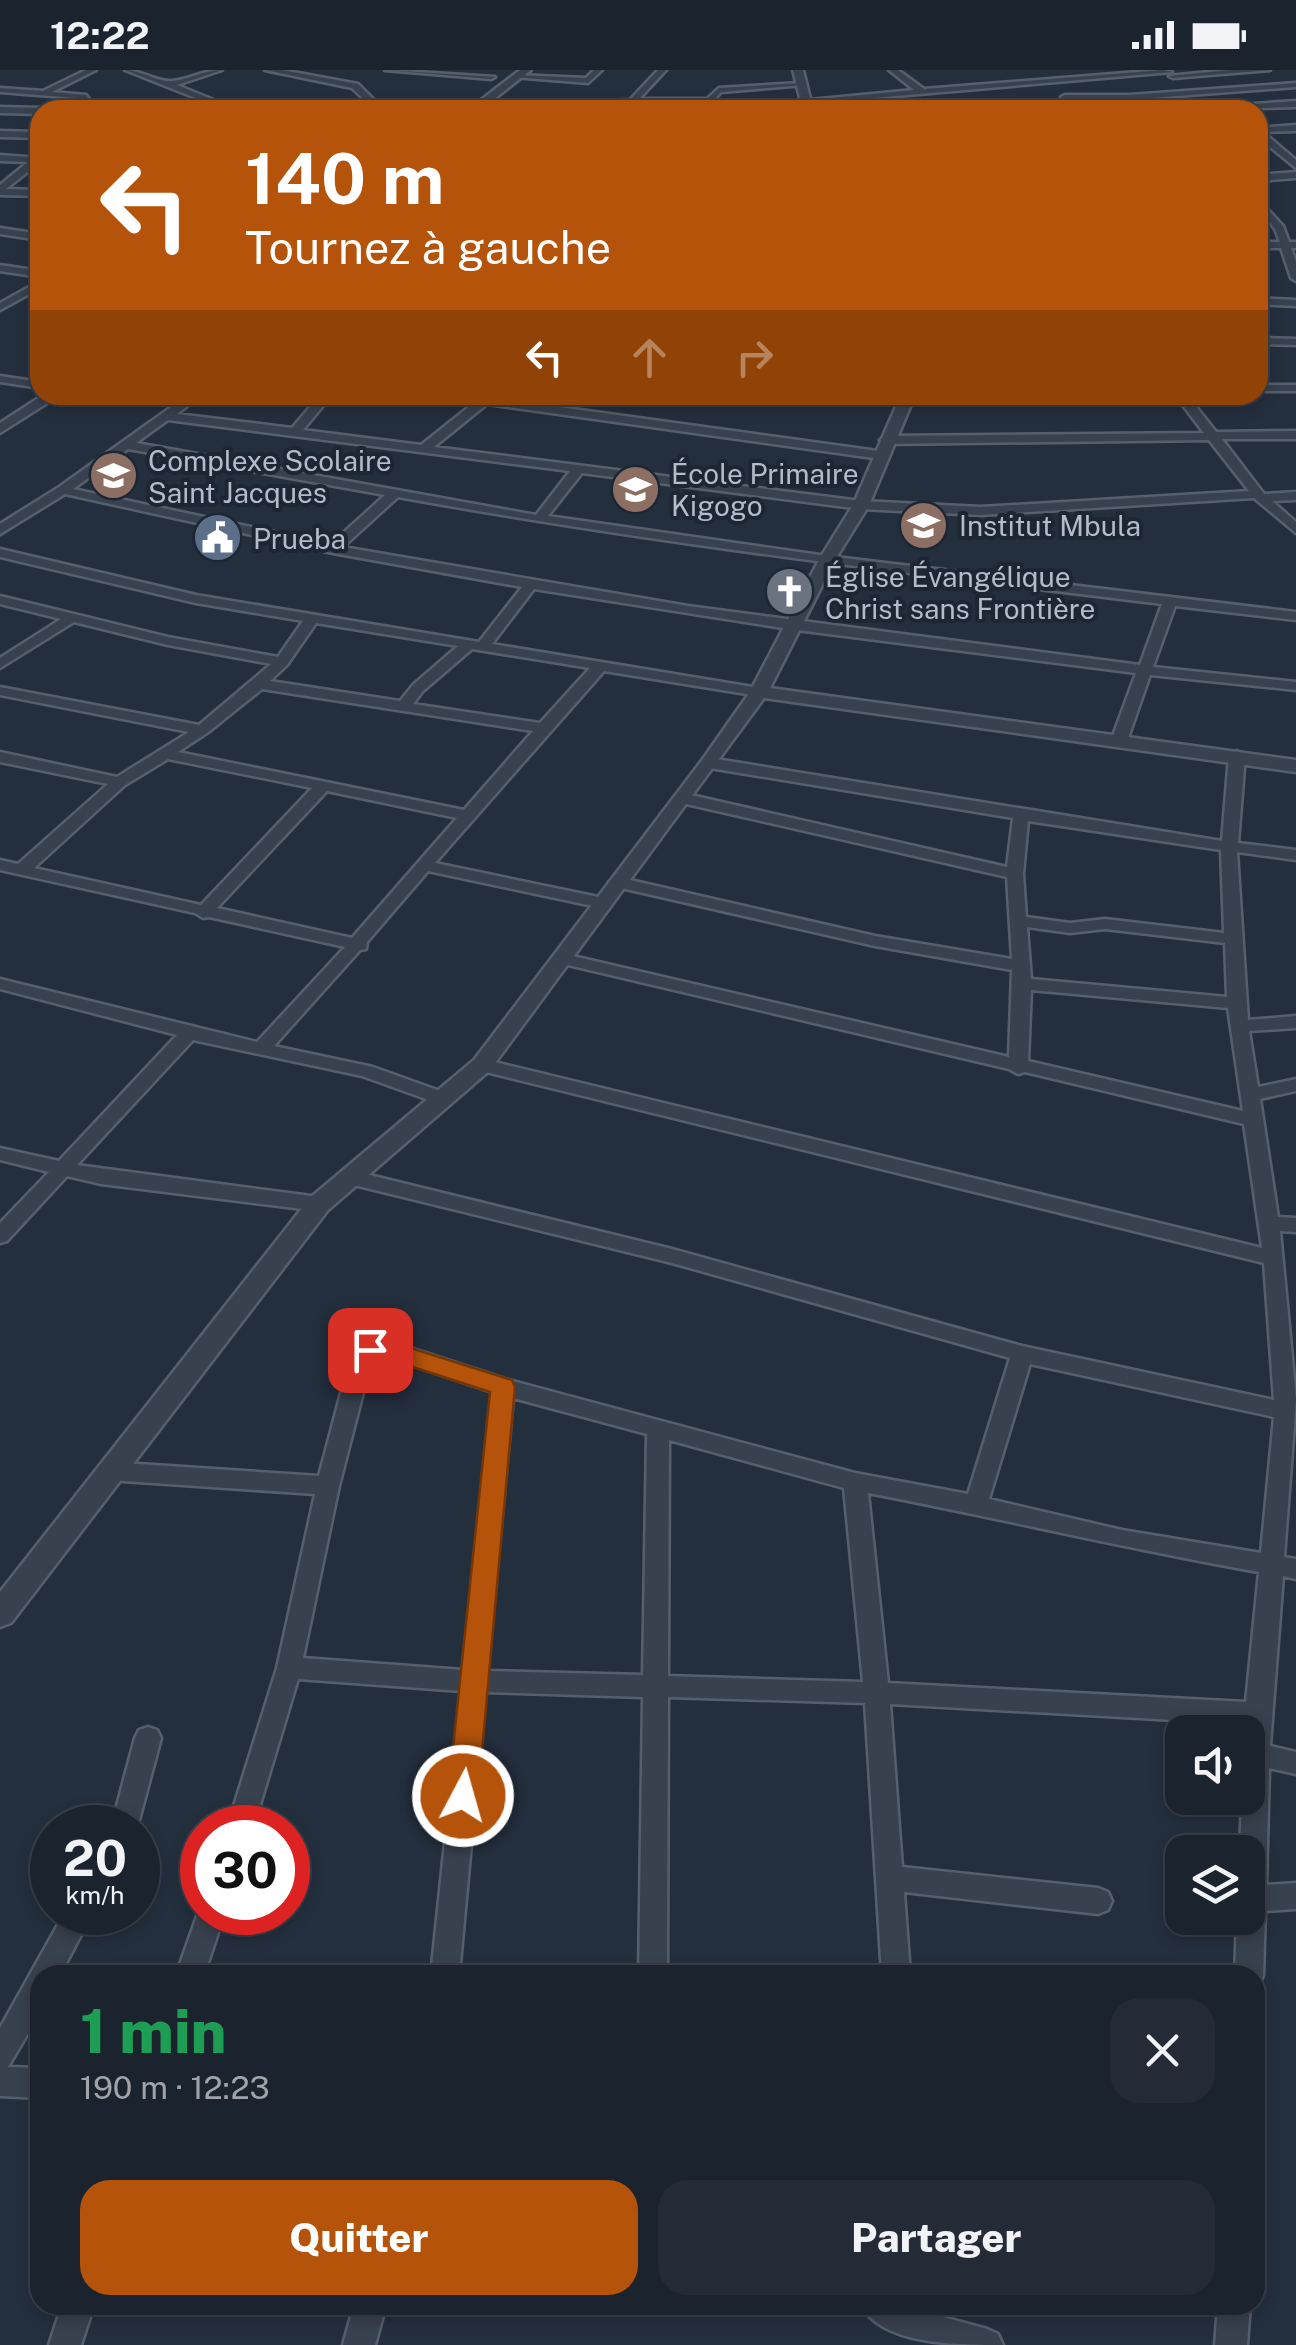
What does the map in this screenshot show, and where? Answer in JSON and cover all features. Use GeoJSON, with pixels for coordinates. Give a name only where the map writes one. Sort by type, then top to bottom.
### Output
{"type":"FeatureCollection","features":[{"type":"Feature","properties":{"kind":"street"},"geometry":{"type":"LineString","coordinates":[[40,94],[92,70]]}},
{"type":"Feature","properties":{"kind":"street"},"geometry":{"type":"LineString","coordinates":[[130,70],[207,100]]}},
{"type":"Feature","properties":{"kind":"street"},"geometry":{"type":"LineString","coordinates":[[167,86],[218,70]]}},
{"type":"Feature","properties":{"kind":"street"},"geometry":{"type":"LineString","coordinates":[[269,70],[355,86],[370,100]]}},
{"type":"Feature","properties":{"kind":"street"},"geometry":{"type":"LineString","coordinates":[[389,70],[491,76]]}},
{"type":"Feature","properties":{"kind":"street"},"geometry":{"type":"LineString","coordinates":[[486,100],[522,74],[588,81],[598,70]]}},
{"type":"Feature","properties":{"kind":"street"},"geometry":{"type":"LineString","coordinates":[[634,100],[662,70]]}},
{"type":"Feature","properties":{"kind":"street"},"geometry":{"type":"LineString","coordinates":[[804,100],[798,70],[808,70]]}},
{"type":"Feature","properties":{"kind":"street"},"geometry":{"type":"LineString","coordinates":[[893,70],[934,100]]}},
{"type":"Feature","properties":{"kind":"street"},"geometry":{"type":"LineString","coordinates":[[846,100],[925,90],[1169,72],[1266,70]]}},
{"type":"Feature","properties":{"kind":"street"},"geometry":{"type":"LineString","coordinates":[[1169,72],[1209,100]]}},
{"type":"Feature","properties":{"kind":"street"},"geometry":{"type":"LineString","coordinates":[[1011,73],[1007,78],[1016,84]]}},
{"type":"Feature","properties":{"kind":"street"},"geometry":{"type":"LineString","coordinates":[[711,100],[719,90],[800,85]]}},
{"type":"Feature","properties":{"kind":"street"},"geometry":{"type":"LineString","coordinates":[[1065,100],[1065,97],[1130,98],[1296,85]]}},
{"type":"Feature","properties":{"kind":"street"},"geometry":{"type":"LineString","coordinates":[[0,90],[86,96]]}},
{"type":"Feature","properties":{"kind":"street"},"geometry":{"type":"LineString","coordinates":[[198,100],[202,98]]}},
{"type":"Feature","properties":{"kind":"street"},"geometry":{"type":"LineString","coordinates":[[1268,106],[1296,104]]}},
{"type":"Feature","properties":{"kind":"street"},"geometry":{"type":"LineString","coordinates":[[0,110],[30,112]]}},
{"type":"Feature","properties":{"kind":"street"},"geometry":{"type":"LineString","coordinates":[[1268,130],[1296,128]]}},
{"type":"Feature","properties":{"kind":"street"},"geometry":{"type":"LineString","coordinates":[[0,134],[30,135]]}},
{"type":"Feature","properties":{"kind":"street"},"geometry":{"type":"LineString","coordinates":[[1268,140],[1296,165]]}},
{"type":"Feature","properties":{"kind":"street"},"geometry":{"type":"LineString","coordinates":[[0,158],[30,160]]}},
{"type":"Feature","properties":{"kind":"street"},"geometry":{"type":"LineString","coordinates":[[0,192],[30,167]]}},
{"type":"Feature","properties":{"kind":"street"},"geometry":{"type":"LineString","coordinates":[[1268,177],[1296,175]]}},
{"type":"Feature","properties":{"kind":"street"},"geometry":{"type":"LineString","coordinates":[[0,192],[30,193]]}},
{"type":"Feature","properties":{"kind":"street"},"geometry":{"type":"LineString","coordinates":[[1268,214],[1291,245],[1296,278]]}},
{"type":"Feature","properties":{"kind":"street"},"geometry":{"type":"LineString","coordinates":[[1280,228],[1296,226]]}},
{"type":"Feature","properties":{"kind":"street"},"geometry":{"type":"LineString","coordinates":[[0,232],[30,236]]}},
{"type":"Feature","properties":{"kind":"street"},"geometry":{"type":"LineString","coordinates":[[0,268],[30,272]]}},
{"type":"Feature","properties":{"kind":"street"},"geometry":{"type":"LineString","coordinates":[[0,307],[30,290]]}},
{"type":"Feature","properties":{"kind":"street"},"geometry":{"type":"LineString","coordinates":[[1268,302],[1296,303]]}},
{"type":"Feature","properties":{"kind":"street"},"geometry":{"type":"LineString","coordinates":[[1268,341],[1296,342]]}},
{"type":"Feature","properties":{"kind":"street"},"geometry":{"type":"LineString","coordinates":[[0,378],[30,383]]}},
{"type":"Feature","properties":{"kind":"street"},"geometry":{"type":"LineString","coordinates":[[1268,388],[1296,388]]}},
{"type":"Feature","properties":{"kind":"street"},"geometry":{"type":"LineString","coordinates":[[0,429],[37,405]]}},
{"type":"Feature","properties":{"kind":"street"},"geometry":{"type":"LineString","coordinates":[[0,530],[181,405]]}},
{"type":"Feature","properties":{"kind":"street"},"geometry":{"type":"LineString","coordinates":[[296,432],[318,405]]}},
{"type":"Feature","properties":{"kind":"street"},"geometry":{"type":"LineString","coordinates":[[426,447],[477,405]]}},
{"type":"Feature","properties":{"kind":"street"},"geometry":{"type":"LineString","coordinates":[[551,405],[884,447],[1212,434],[1296,435]]}},
{"type":"Feature","properties":{"kind":"street"},"geometry":{"type":"LineString","coordinates":[[0,1614],[319,1204],[482,1066],[564,959],[760,692],[827,560],[861,505],[903,405]]}},
{"type":"Feature","properties":{"kind":"street"},"geometry":{"type":"LineString","coordinates":[[1189,405],[1260,496],[1296,529]]}},
{"type":"Feature","properties":{"kind":"street"},"geometry":{"type":"LineString","coordinates":[[167,416],[861,505],[981,511],[1296,496]]}},
{"type":"Feature","properties":{"kind":"street"},"geometry":{"type":"LineString","coordinates":[[126,445],[540,519],[827,560],[1296,616]]}},
{"type":"Feature","properties":{"kind":"street"},"geometry":{"type":"LineString","coordinates":[[540,519],[580,467]]}},
{"type":"Feature","properties":{"kind":"street"},"geometry":{"type":"LineString","coordinates":[[63,490],[333,549],[531,584],[1145,670],[1296,686]]}},
{"type":"Feature","properties":{"kind":"street"},"geometry":{"type":"LineString","coordinates":[[333,549],[394,494]]}},
{"type":"Feature","properties":{"kind":"street"},"geometry":{"type":"LineString","coordinates":[[0,553],[196,599],[311,620],[760,692],[1296,766]]}},
{"type":"Feature","properties":{"kind":"street"},"geometry":{"type":"LineString","coordinates":[[404,706],[418,688],[476,645],[531,584]]}},
{"type":"Feature","properties":{"kind":"street"},"geometry":{"type":"LineString","coordinates":[[0,600],[70,619],[282,662]]}},
{"type":"Feature","properties":{"kind":"street"},"geometry":{"type":"LineString","coordinates":[[1119,741],[1170,602]]}},
{"type":"Feature","properties":{"kind":"street"},"geometry":{"type":"LineString","coordinates":[[0,664],[70,619]]}},
{"type":"Feature","properties":{"kind":"street"},"geometry":{"type":"LineString","coordinates":[[21,870],[120,782],[168,754],[259,684],[282,662],[311,620]]}},
{"type":"Feature","properties":{"kind":"street"},"geometry":{"type":"LineString","coordinates":[[261,1049],[360,945],[466,815],[601,665]]}},
{"type":"Feature","properties":{"kind":"street"},"geometry":{"type":"LineString","coordinates":[[259,684],[542,728]]}},
{"type":"Feature","properties":{"kind":"street"},"geometry":{"type":"LineString","coordinates":[[0,691],[202,730]]}},
{"type":"Feature","properties":{"kind":"street"},"geometry":{"type":"LineString","coordinates":[[168,754],[466,815]]}},
{"type":"Feature","properties":{"kind":"street"},"geometry":{"type":"LineString","coordinates":[[0,756],[120,782]]}},
{"type":"Feature","properties":{"kind":"street"},"geometry":{"type":"LineString","coordinates":[[289,1668],[474,1681],[876,1693],[1258,1714],[1269,1565],[1291,1412],[1274,1258],[1238,1015],[1230,848],[1237,756]]}},
{"type":"Feature","properties":{"kind":"street"},"geometry":{"type":"LineString","coordinates":[[710,762],[1021,815],[1296,856]]}},
{"type":"Feature","properties":{"kind":"street"},"geometry":{"type":"LineString","coordinates":[[202,912],[324,785]]}},
{"type":"Feature","properties":{"kind":"street"},"geometry":{"type":"LineString","coordinates":[[682,798],[1015,874]]}},
{"type":"Feature","properties":{"kind":"street"},"geometry":{"type":"LineString","coordinates":[[1018,1068],[1021,975],[1015,874],[1021,815]]}},
{"type":"Feature","properties":{"kind":"street"},"geometry":{"type":"LineString","coordinates":[[0,864],[360,945]]}},
{"type":"Feature","properties":{"kind":"street"},"geometry":{"type":"LineString","coordinates":[[427,866],[602,903]]}},
{"type":"Feature","properties":{"kind":"street"},"geometry":{"type":"LineString","coordinates":[[617,882],[1021,975],[1296,1022]]}},
{"type":"Feature","properties":{"kind":"street"},"geometry":{"type":"LineString","coordinates":[[1018,921],[1070,928],[1105,924],[1233,939]]}},
{"type":"Feature","properties":{"kind":"street"},"geometry":{"type":"LineString","coordinates":[[564,959],[1018,1068],[1251,1119]]}},
{"type":"Feature","properties":{"kind":"street"},"geometry":{"type":"LineString","coordinates":[[0,984],[189,1033],[366,1071],[444,1099]]}},
{"type":"Feature","properties":{"kind":"street"},"geometry":{"type":"LineString","coordinates":[[0,1236],[189,1033]]}},
{"type":"Feature","properties":{"kind":"street"},"geometry":{"type":"LineString","coordinates":[[482,1066],[1274,1258]]}},
{"type":"Feature","properties":{"kind":"street"},"geometry":{"type":"LineString","coordinates":[[1248,1095],[1296,1085]]}},
{"type":"Feature","properties":{"kind":"street"},"geometry":{"type":"LineString","coordinates":[[0,1154],[62,1170],[319,1204]]}},
{"type":"Feature","properties":{"kind":"street"},"geometry":{"type":"LineString","coordinates":[[349,1177],[672,1256],[1022,1354],[1291,1412]]}},
{"type":"Feature","properties":{"kind":"street"},"geometry":{"type":"LineString","coordinates":[[1268,1223],[1296,1225]]}},
{"type":"Feature","properties":{"kind":"street"},"geometry":{"type":"LineString","coordinates":[[247,1805],[289,1668],[328,1486],[361,1359],[370,1350],[382,1348],[658,1431],[855,1482],[1122,1539],[1296,1569]]}},
{"type":"Feature","properties":{"kind":"street"},"geometry":{"type":"LineString","coordinates":[[976,1505],[1022,1354]]}},
{"type":"Feature","properties":{"kind":"street"},"geometry":{"type":"LineString","coordinates":[[446,1965],[503,1387]]}},
{"type":"Feature","properties":{"kind":"street"},"geometry":{"type":"LineString","coordinates":[[654,1965],[658,1431]]}},
{"type":"Feature","properties":{"kind":"street"},"geometry":{"type":"LineString","coordinates":[[108,1471],[328,1486]]}},
{"type":"Feature","properties":{"kind":"street"},"geometry":{"type":"LineString","coordinates":[[855,1482],[876,1693],[895,1965]]}},
{"type":"Feature","properties":{"kind":"street"},"geometry":{"type":"LineString","coordinates":[[130,1805],[148,1738]]}},
{"type":"Feature","properties":{"kind":"street"},"geometry":{"type":"LineString","coordinates":[[1265,1756],[1296,1763]]}},
{"type":"Feature","properties":{"kind":"street"},"geometry":{"type":"LineString","coordinates":[[889,1878],[1098,1901]]}},
{"type":"Feature","properties":{"kind":"street"},"geometry":{"type":"LineString","coordinates":[[1265,1899],[1296,1896]]}},
{"type":"Feature","properties":{"kind":"street"},"geometry":{"type":"LineString","coordinates":[[51,1965],[68,1935]]}},
{"type":"Feature","properties":{"kind":"street"},"geometry":{"type":"LineString","coordinates":[[193,1965],[204,1935]]}},
{"type":"Feature","properties":{"kind":"street"},"geometry":{"type":"LineString","coordinates":[[1249,1965],[1251,1935]]}},
{"type":"Feature","properties":{"kind":"street"},"geometry":{"type":"LineString","coordinates":[[0,2056],[30,2003]]}},
{"type":"Feature","properties":{"kind":"street"},"geometry":{"type":"LineString","coordinates":[[0,2081],[30,2082]]}},
{"type":"Feature","properties":{"kind":"street"},"geometry":{"type":"LineString","coordinates":[[65,2345],[75,2315]]}},
{"type":"Feature","properties":{"kind":"street"},"geometry":{"type":"LineString","coordinates":[[359,2345],[367,2315]]}},
{"type":"Feature","properties":{"kind":"street"},"geometry":{"type":"LineString","coordinates":[[886,2315],[987,2345]]}},
{"type":"Feature","properties":{"kind":"street"},"geometry":{"type":"LineString","coordinates":[[1232,2345],[1234,2315]]}},
{"type":"Feature","properties":{"kind":"place","name":"Complexe Scolaire Saint Jacques"},"geometry":{"type":"Point","coordinates":[113,476]}},
{"type":"Feature","properties":{"kind":"place","name":"École Primaire Kigogo"},"geometry":{"type":"Point","coordinates":[636,489]}},
{"type":"Feature","properties":{"kind":"place","name":"Institut Mbula"},"geometry":{"type":"Point","coordinates":[924,525]}},
{"type":"Feature","properties":{"kind":"place","name":"Prueba"},"geometry":{"type":"Point","coordinates":[218,538]}},
{"type":"Feature","properties":{"kind":"place","name":"Église Évangélique Christ sans Frontière"},"geometry":{"type":"Point","coordinates":[790,592]}},
{"type":"Feature","properties":{"kind":"route"},"geometry":{"type":"LineString","coordinates":[[370,1350],[382,1348],[503,1387],[463,1796]]}}]}
